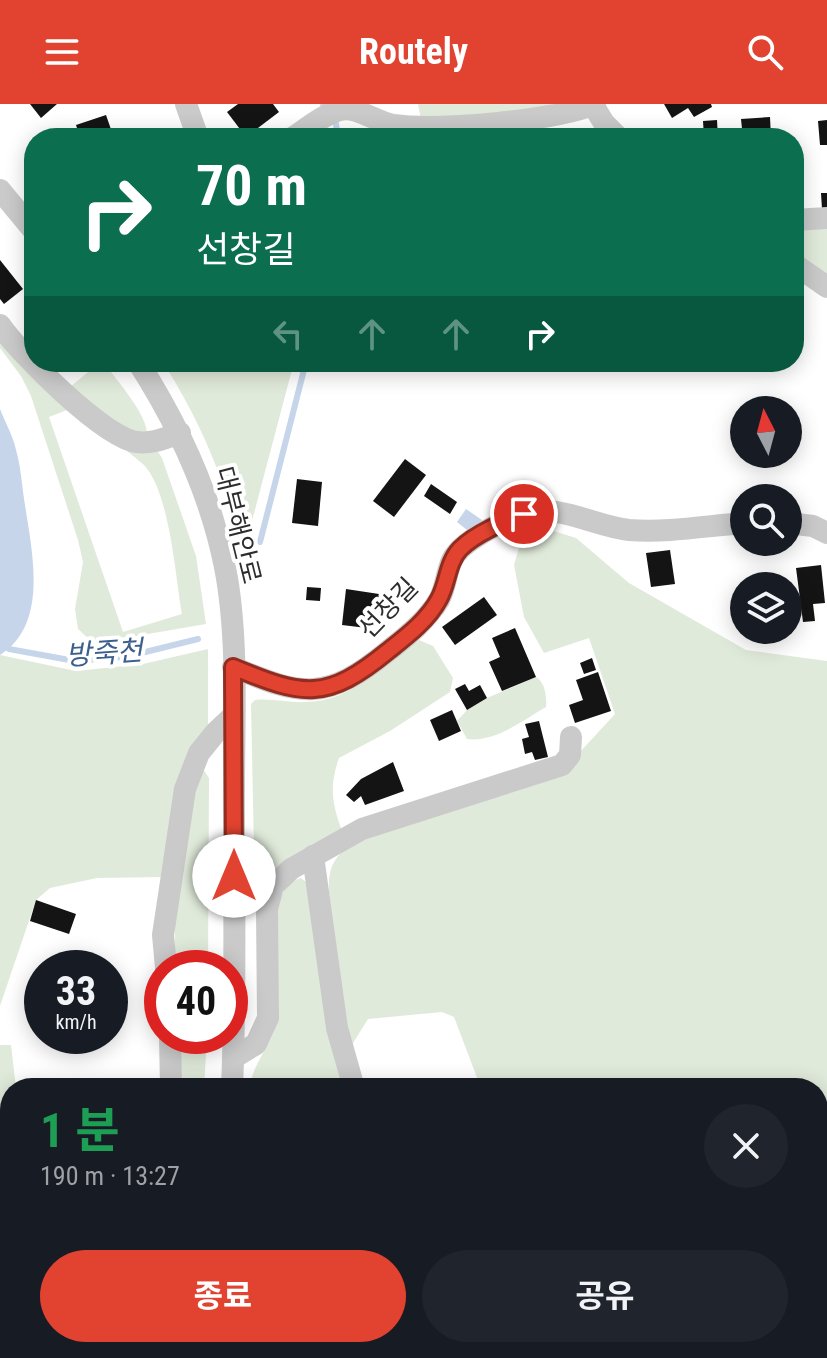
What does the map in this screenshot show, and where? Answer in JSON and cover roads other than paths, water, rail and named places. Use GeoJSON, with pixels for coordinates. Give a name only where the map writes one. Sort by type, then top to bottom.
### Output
{"type":"FeatureCollection","features":[{"type":"Feature","properties":{"kind":"street"},"geometry":{"type":"LineString","coordinates":[[186,104],[194,128]]}},
{"type":"Feature","properties":{"kind":"street"},"geometry":{"type":"LineString","coordinates":[[308,128],[345,108],[389,124],[433,126],[528,118],[579,110],[594,104],[609,128]]}},
{"type":"Feature","properties":{"kind":"street"},"geometry":{"type":"LineString","coordinates":[[0,190],[22,220]]}},
{"type":"Feature","properties":{"kind":"street"},"geometry":{"type":"LineString","coordinates":[[804,219],[827,218]]}},
{"type":"Feature","properties":{"kind":"street"},"geometry":{"type":"LineString","coordinates":[[804,271],[827,287]]}},
{"type":"Feature","properties":{"kind":"street"},"geometry":{"type":"LineString","coordinates":[[0,325],[24,354]]}},
{"type":"Feature","properties":{"kind":"street"},"geometry":{"type":"LineString","coordinates":[[44,372],[102,424],[120,436],[135,442],[154,442],[180,433]]}},
{"type":"Feature","properties":{"kind":"street","name":"대부해안로"},"geometry":{"type":"LineString","coordinates":[[144,372],[194,463],[226,569],[233,667],[232,1078]]}},
{"type":"Feature","properties":{"kind":"street","name":"선창길"},"geometry":{"type":"LineString","coordinates":[[233,667],[306,690],[322,690],[356,676],[426,617],[438,601],[458,551],[488,531],[524,514],[552,511],[631,530],[730,524]]}},
{"type":"Feature","properties":{"kind":"street"},"geometry":{"type":"LineString","coordinates":[[802,525],[827,533]]}},
{"type":"Feature","properties":{"kind":"street"},"geometry":{"type":"LineString","coordinates":[[164,950],[163,935],[185,789],[199,753],[233,716]]}},
{"type":"Feature","properties":{"kind":"street"},"geometry":{"type":"LineString","coordinates":[[233,1058],[256,1044],[268,1018],[267,909],[273,886],[291,869],[362,829],[562,765],[570,755],[571,737]]}},
{"type":"Feature","properties":{"kind":"street"},"geometry":{"type":"LineString","coordinates":[[313,856],[337,1028],[351,1078]]}},
{"type":"Feature","properties":{"kind":"street"},"geometry":{"type":"LineString","coordinates":[[170,1054],[171,1078]]}},
{"type":"Feature","properties":{"kind":"water"},"geometry":{"type":"Polygon","coordinates":[[[0,409],[19,463],[34,586],[26,625],[15,642],[0,655],[0,409]]]}},
{"type":"Feature","properties":{"kind":"water"},"geometry":{"type":"Polygon","coordinates":[[[466,509],[482,520],[472,534],[457,522],[466,509]]]}},
{"type":"Feature","properties":{"kind":"waterway","name":"방죽천"},"geometry":{"type":"LineString","coordinates":[[323,104],[337,128]]}},
{"type":"Feature","properties":{"kind":"waterway","name":"방죽천"},"geometry":{"type":"LineString","coordinates":[[260,542],[303,372]]}},
{"type":"Feature","properties":{"kind":"waterway","name":"방죽천"},"geometry":{"type":"LineString","coordinates":[[9,649],[75,661],[125,657],[198,639]]}}]}
